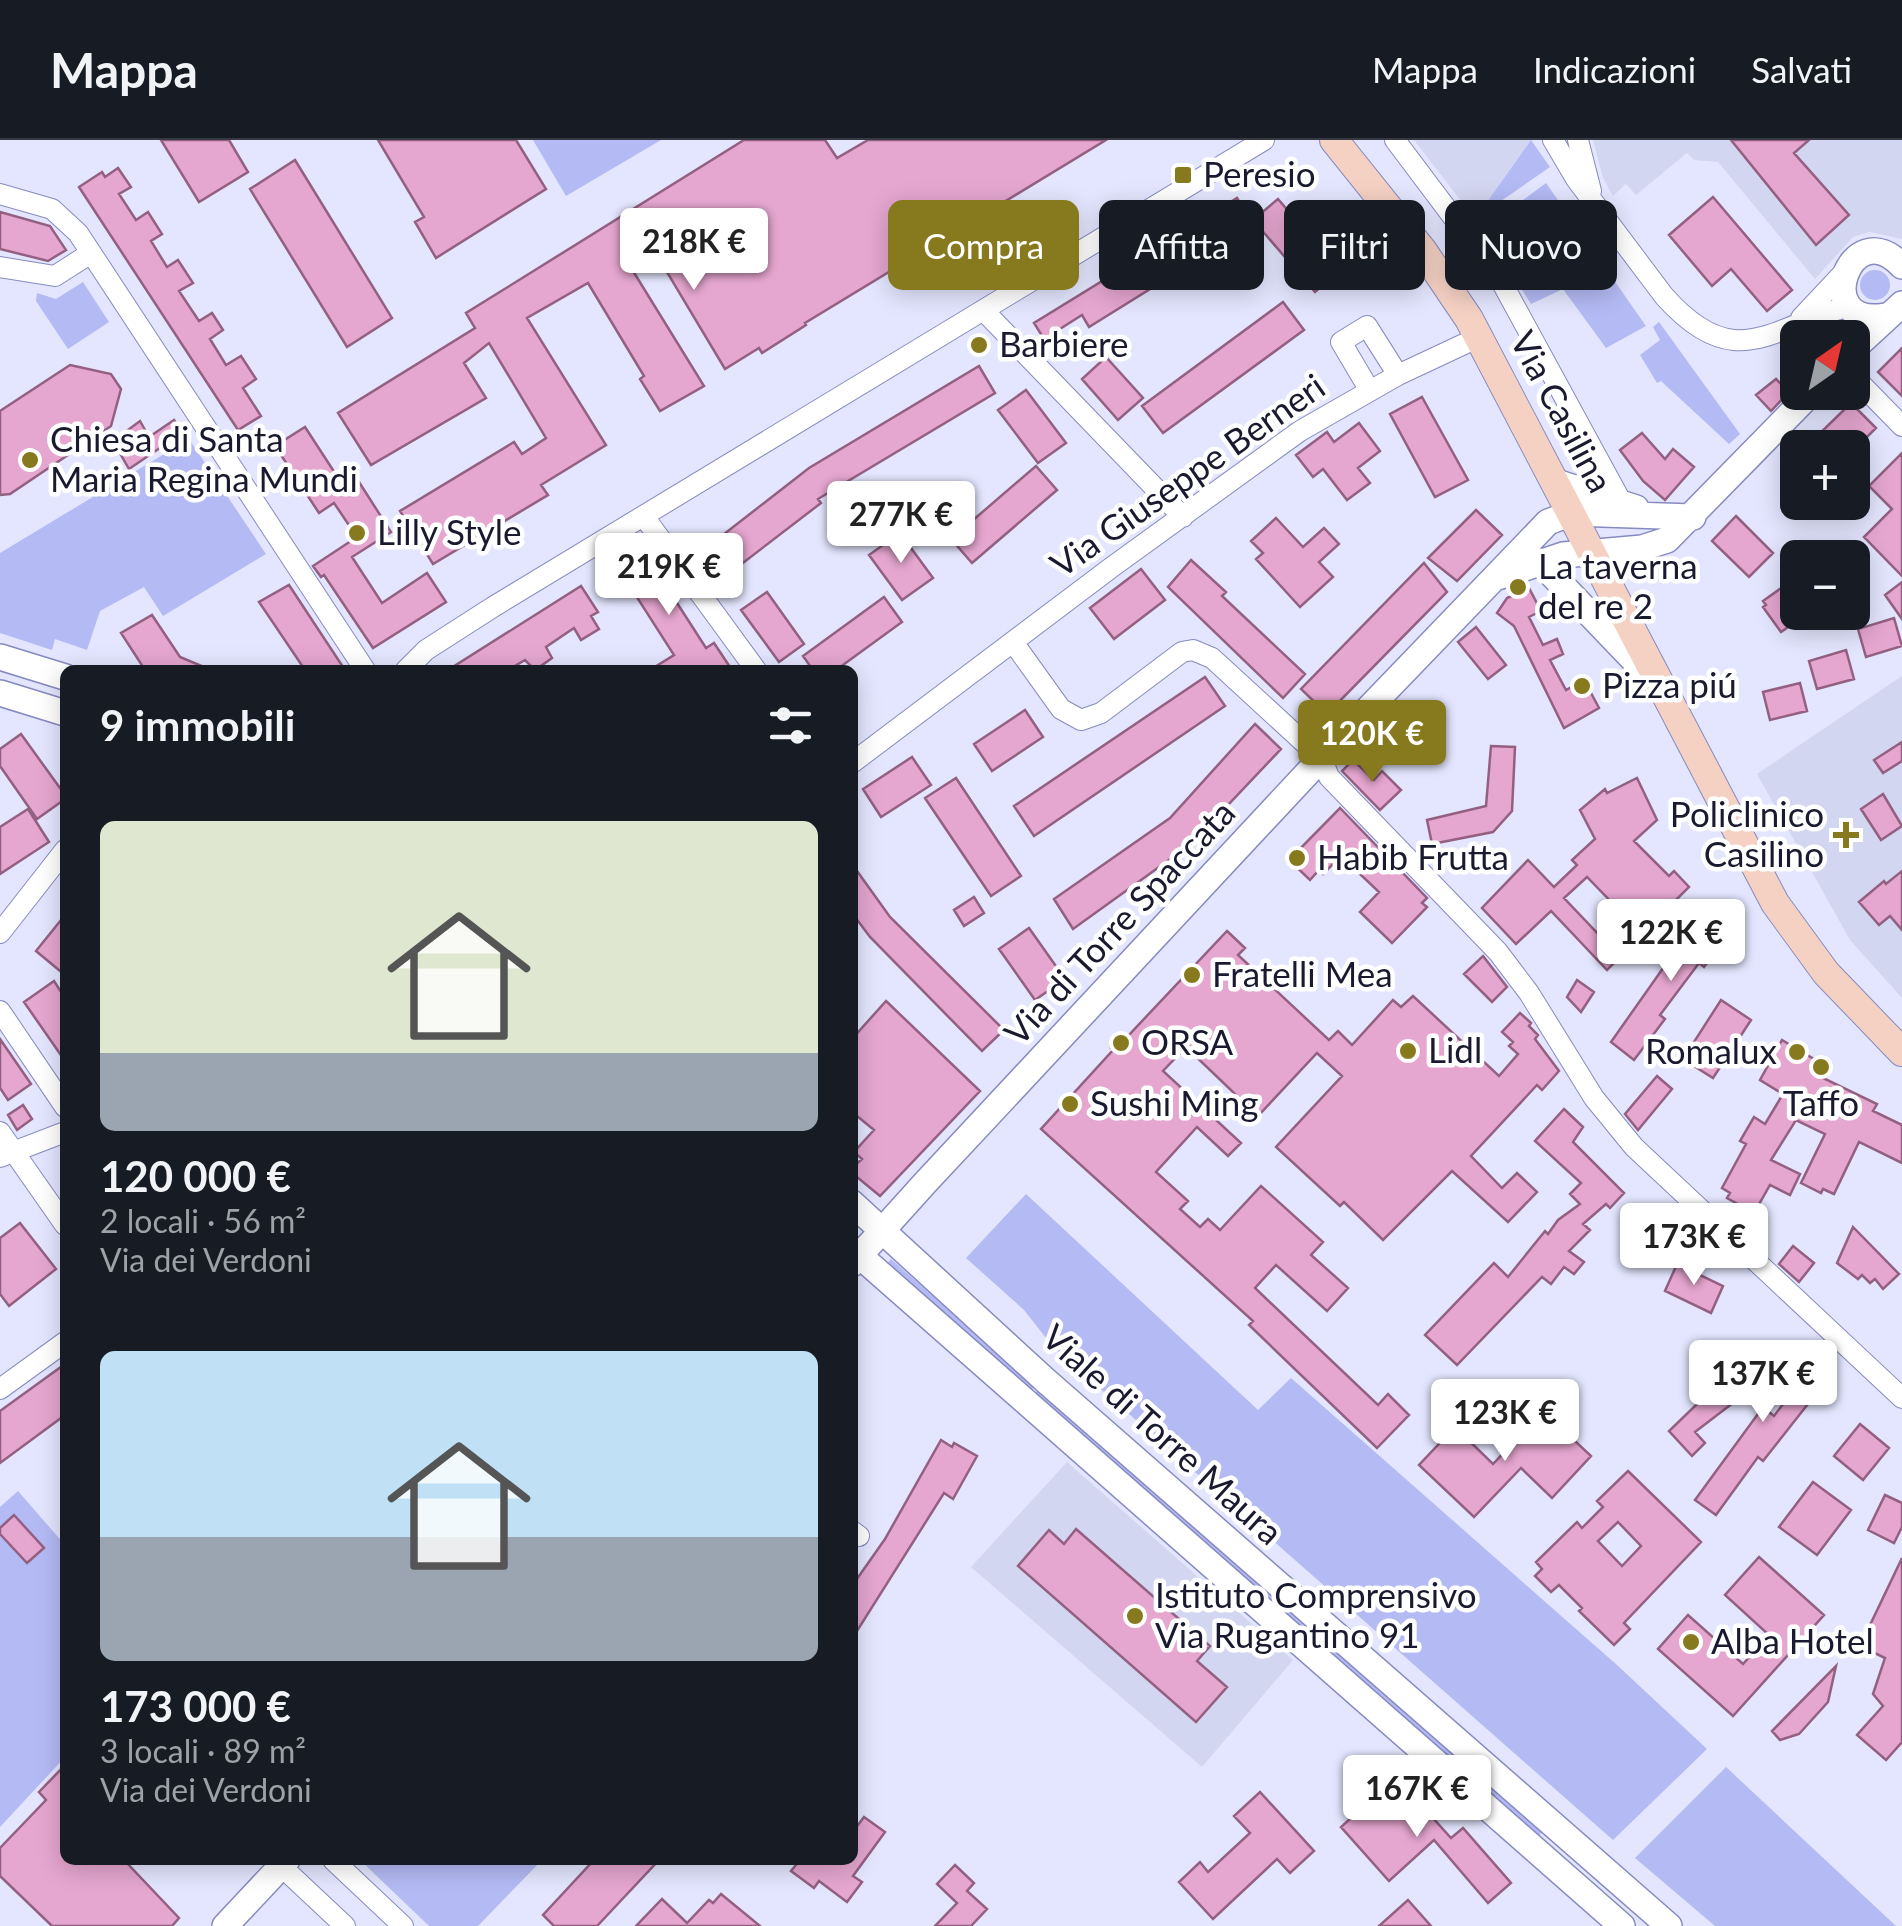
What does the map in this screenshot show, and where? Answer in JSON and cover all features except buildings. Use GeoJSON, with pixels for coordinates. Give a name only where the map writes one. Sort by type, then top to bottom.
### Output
{"type":"FeatureCollection","features":[{"type":"Feature","properties":{"kind":"main road","name":"Via Casilina"},"geometry":{"type":"LineString","coordinates":[[1334,140],[1429,260],[1479,337],[1758,873],[1814,958],[1902,1052]]}},
{"type":"Feature","properties":{"kind":"street"},"geometry":{"type":"LineString","coordinates":[[411,665],[449,635],[1264,140]]}},
{"type":"Feature","properties":{"kind":"street","name":"Via Casilina"},"geometry":{"type":"LineString","coordinates":[[1395,140],[1501,281],[1622,503]]}},
{"type":"Feature","properties":{"kind":"street"},"geometry":{"type":"LineString","coordinates":[[1553,140],[1593,200]]}},
{"type":"Feature","properties":{"kind":"street"},"geometry":{"type":"LineString","coordinates":[[1578,140],[1594,200]]}},
{"type":"Feature","properties":{"kind":"street"},"geometry":{"type":"LineString","coordinates":[[0,194],[58,212],[91,253],[362,665]]}},
{"type":"Feature","properties":{"kind":"street"},"geometry":{"type":"LineString","coordinates":[[1617,232],[1664,296],[1693,323],[1720,337],[1749,340],[1780,332]]}},
{"type":"Feature","properties":{"kind":"street"},"geometry":{"type":"LineString","coordinates":[[1799,320],[1856,258],[1878,252],[1899,261]]}},
{"type":"Feature","properties":{"kind":"street"},"geometry":{"type":"LineString","coordinates":[[0,268],[48,276],[59,274],[91,253]]}},
{"type":"Feature","properties":{"kind":"street"},"geometry":{"type":"LineString","coordinates":[[1846,270],[1842,286],[1851,308],[1849,320]]}},
{"type":"Feature","properties":{"kind":"street"},"geometry":{"type":"LineString","coordinates":[[1812,320],[1851,308],[1869,318],[1894,310]]}},
{"type":"Feature","properties":{"kind":"street"},"geometry":{"type":"LineString","coordinates":[[1870,333],[1894,310]]}},
{"type":"Feature","properties":{"kind":"street"},"geometry":{"type":"LineString","coordinates":[[984,311],[1182,517]]}},
{"type":"Feature","properties":{"kind":"street"},"geometry":{"type":"LineString","coordinates":[[1370,391],[1342,342],[1368,326],[1398,375]]}},
{"type":"Feature","properties":{"kind":"street","name":"Via Giuseppe Berneri"},"geometry":{"type":"LineString","coordinates":[[858,758],[1312,424],[1398,375],[1479,337]]}},
{"type":"Feature","properties":{"kind":"street"},"geometry":{"type":"LineString","coordinates":[[1870,393],[1902,426]]}},
{"type":"Feature","properties":{"kind":"street"},"geometry":{"type":"LineString","coordinates":[[1493,578],[1539,561],[1590,550],[1653,546],[1672,538],[1795,410]]}},
{"type":"Feature","properties":{"kind":"street"},"geometry":{"type":"LineString","coordinates":[[1556,482],[1664,518]]}},
{"type":"Feature","properties":{"kind":"street"},"geometry":{"type":"LineString","coordinates":[[1572,513],[1693,517]]}},
{"type":"Feature","properties":{"kind":"street","name":"Via di Torre Spaccata"},"geometry":{"type":"LineString","coordinates":[[858,1253],[1493,578],[1548,522],[1572,513]]}},
{"type":"Feature","properties":{"kind":"street"},"geometry":{"type":"LineString","coordinates":[[645,518],[752,665]]}},
{"type":"Feature","properties":{"kind":"street","name":"Via Casilina"},"geometry":{"type":"LineString","coordinates":[[1539,561],[1659,687]]}},
{"type":"Feature","properties":{"kind":"street"},"geometry":{"type":"LineString","coordinates":[[1012,642],[1060,709],[1081,720],[1101,713],[1182,652],[1200,651],[1212,658],[1322,758],[1329,777],[1442,891],[1514,972],[1586,1086],[1634,1147],[1902,1398]]}},
{"type":"Feature","properties":{"kind":"street"},"geometry":{"type":"LineString","coordinates":[[0,657],[60,675]]}},
{"type":"Feature","properties":{"kind":"street"},"geometry":{"type":"LineString","coordinates":[[0,693],[60,711]]}},
{"type":"Feature","properties":{"kind":"street"},"geometry":{"type":"LineString","coordinates":[[0,933],[60,856]]}},
{"type":"Feature","properties":{"kind":"street"},"geometry":{"type":"LineString","coordinates":[[0,1010],[60,1100]]}},
{"type":"Feature","properties":{"kind":"street"},"geometry":{"type":"LineString","coordinates":[[0,1132],[7,1155],[60,1219]]}},
{"type":"Feature","properties":{"kind":"street"},"geometry":{"type":"LineString","coordinates":[[7,1155],[60,1134]]}},
{"type":"Feature","properties":{"kind":"street","name":"Viale di Torre Maura"},"geometry":{"type":"LineString","coordinates":[[858,1207],[1045,1380],[1669,1926]]}},
{"type":"Feature","properties":{"kind":"street","name":"Viale di Torre Maura"},"geometry":{"type":"LineString","coordinates":[[858,1259],[1622,1926]]}},
{"type":"Feature","properties":{"kind":"street"},"geometry":{"type":"LineString","coordinates":[[0,1390],[60,1346]]}},
{"type":"Feature","properties":{"kind":"street"},"geometry":{"type":"LineString","coordinates":[[225,1926],[282,1865]]}},
{"type":"Feature","properties":{"kind":"street"},"geometry":{"type":"LineString","coordinates":[[286,1865],[346,1926]]}},
{"type":"Feature","properties":{"kind":"street"},"geometry":{"type":"LineString","coordinates":[[339,1865],[403,1926]]}},
{"type":"Feature","properties":{"kind":"shaded area"},"geometry":{"type":"Polygon","coordinates":[[[533,140],[661,140],[566,196],[533,140]]]}},
{"type":"Feature","properties":{"kind":"shaded area"},"geometry":{"type":"Polygon","coordinates":[[[1414,140],[1531,140],[1488,200],[1460,200],[1414,140]]]}},
{"type":"Feature","properties":{"kind":"shaded area"},"geometry":{"type":"Polygon","coordinates":[[[1531,140],[1550,167],[1502,200],[1488,200],[1531,140]]]}},
{"type":"Feature","properties":{"kind":"shaded area"},"geometry":{"type":"Polygon","coordinates":[[[1593,140],[1902,140],[1902,239],[1870,232],[1853,237],[1815,279],[1718,162],[1694,160],[1687,153],[1636,195],[1626,184],[1613,196],[1603,178],[1593,140]]]}},
{"type":"Feature","properties":{"kind":"shaded area"},"geometry":{"type":"Polygon","coordinates":[[[1546,183],[1558,200],[1523,200],[1546,183]]]}},
{"type":"Feature","properties":{"kind":"shaded area"},"geometry":{"type":"Polygon","coordinates":[[[1875,270],[1886,274],[1890,285],[1886,296],[1875,300],[1864,296],[1860,285],[1864,274],[1875,270]]]}},
{"type":"Feature","properties":{"kind":"shaded area"},"geometry":{"type":"Polygon","coordinates":[[[83,282],[109,322],[68,349],[36,301],[37,293],[56,299],[83,282]]]}},
{"type":"Feature","properties":{"kind":"shaded area"},"geometry":{"type":"Polygon","coordinates":[[[1617,285],[1646,326],[1606,348],[1564,290],[1617,290],[1617,285]]]}},
{"type":"Feature","properties":{"kind":"shaded area"},"geometry":{"type":"Polygon","coordinates":[[[1522,290],[1561,290],[1531,304],[1522,290]]]}},
{"type":"Feature","properties":{"kind":"shaded area"},"geometry":{"type":"Polygon","coordinates":[[[1659,322],[1740,434],[1729,444],[1661,381],[1657,383],[1640,355],[1660,340],[1653,327],[1659,322]]]}},
{"type":"Feature","properties":{"kind":"shaded area"},"geometry":{"type":"Polygon","coordinates":[[[189,439],[266,554],[163,616],[144,587],[100,611],[87,650],[55,639],[52,650],[0,633],[0,553],[189,439]]]}},
{"type":"Feature","properties":{"kind":"shaded area","name":"Policlinico Casilino"},"geometry":{"type":"Polygon","coordinates":[[[1902,676],[1902,998],[1850,940],[1757,774],[1902,676]]]}},
{"type":"Feature","properties":{"kind":"shaded area"},"geometry":{"type":"Polygon","coordinates":[[[1026,1194],[1258,1410],[1291,1378],[1707,1749],[1613,1840],[1054,1348],[1024,1310],[966,1258],[1026,1194]]]}},
{"type":"Feature","properties":{"kind":"shaded area"},"geometry":{"type":"Polygon","coordinates":[[[891,1259],[1035,1386],[1030,1392],[886,1265],[891,1259]]]}},
{"type":"Feature","properties":{"kind":"shaded area"},"geometry":{"type":"Polygon","coordinates":[[[1039,1389],[1543,1831],[1538,1837],[1034,1395],[1039,1389]]]}},
{"type":"Feature","properties":{"kind":"shaded area","name":"Istituto Comprensivo Via Rugantino 91"},"geometry":{"type":"Polygon","coordinates":[[[1067,1462],[1293,1660],[1202,1767],[971,1567],[1067,1462]]]}},
{"type":"Feature","properties":{"kind":"shaded area"},"geometry":{"type":"Polygon","coordinates":[[[18,1491],[60,1539],[60,1762],[0,1827],[0,1507],[18,1491]]]}},
{"type":"Feature","properties":{"kind":"shaded area"},"geometry":{"type":"Polygon","coordinates":[[[1726,1767],[1896,1926],[1715,1926],[1635,1858],[1726,1767]]]}},
{"type":"Feature","properties":{"kind":"shaded area"},"geometry":{"type":"Polygon","coordinates":[[[365,1865],[537,1865],[478,1926],[429,1926],[365,1865]]]}},
{"type":"Feature","properties":{"kind":"place","name":"Peresio"},"geometry":{"type":"Point","coordinates":[1183,175]}},
{"type":"Feature","properties":{"kind":"place","name":"Barbiere"},"geometry":{"type":"Point","coordinates":[979,345]}},
{"type":"Feature","properties":{"kind":"place","name":"Chiesa di Santa Maria Regina Mundi"},"geometry":{"type":"Point","coordinates":[30,460]}},
{"type":"Feature","properties":{"kind":"place","name":"Lilly Style"},"geometry":{"type":"Point","coordinates":[357,533]}},
{"type":"Feature","properties":{"kind":"place","name":"La taverna del re 2"},"geometry":{"type":"Point","coordinates":[1518,587]}},
{"type":"Feature","properties":{"kind":"place","name":"Pizza piú"},"geometry":{"type":"Point","coordinates":[1582,686]}},
{"type":"Feature","properties":{"kind":"place","name":"Policlinico Casilino"},"geometry":{"type":"Point","coordinates":[1846,835]}},
{"type":"Feature","properties":{"kind":"place","name":"Habib Frutta"},"geometry":{"type":"Point","coordinates":[1297,858]}},
{"type":"Feature","properties":{"kind":"place","name":"Fratelli Mea"},"geometry":{"type":"Point","coordinates":[1192,975]}},
{"type":"Feature","properties":{"kind":"place","name":"ORSA"},"geometry":{"type":"Point","coordinates":[1121,1043]}},
{"type":"Feature","properties":{"kind":"place","name":"Lidl"},"geometry":{"type":"Point","coordinates":[1408,1051]}},
{"type":"Feature","properties":{"kind":"place","name":"Romalux"},"geometry":{"type":"Point","coordinates":[1797,1052]}},
{"type":"Feature","properties":{"kind":"place","name":"Taffo"},"geometry":{"type":"Point","coordinates":[1821,1067]}},
{"type":"Feature","properties":{"kind":"place","name":"Sushi Ming"},"geometry":{"type":"Point","coordinates":[1070,1104]}},
{"type":"Feature","properties":{"kind":"place","name":"Istituto Comprensivo Via Rugantino 91"},"geometry":{"type":"Point","coordinates":[1135,1616]}},
{"type":"Feature","properties":{"kind":"place","name":"Alba Hotel"},"geometry":{"type":"Point","coordinates":[1691,1642]}}]}
